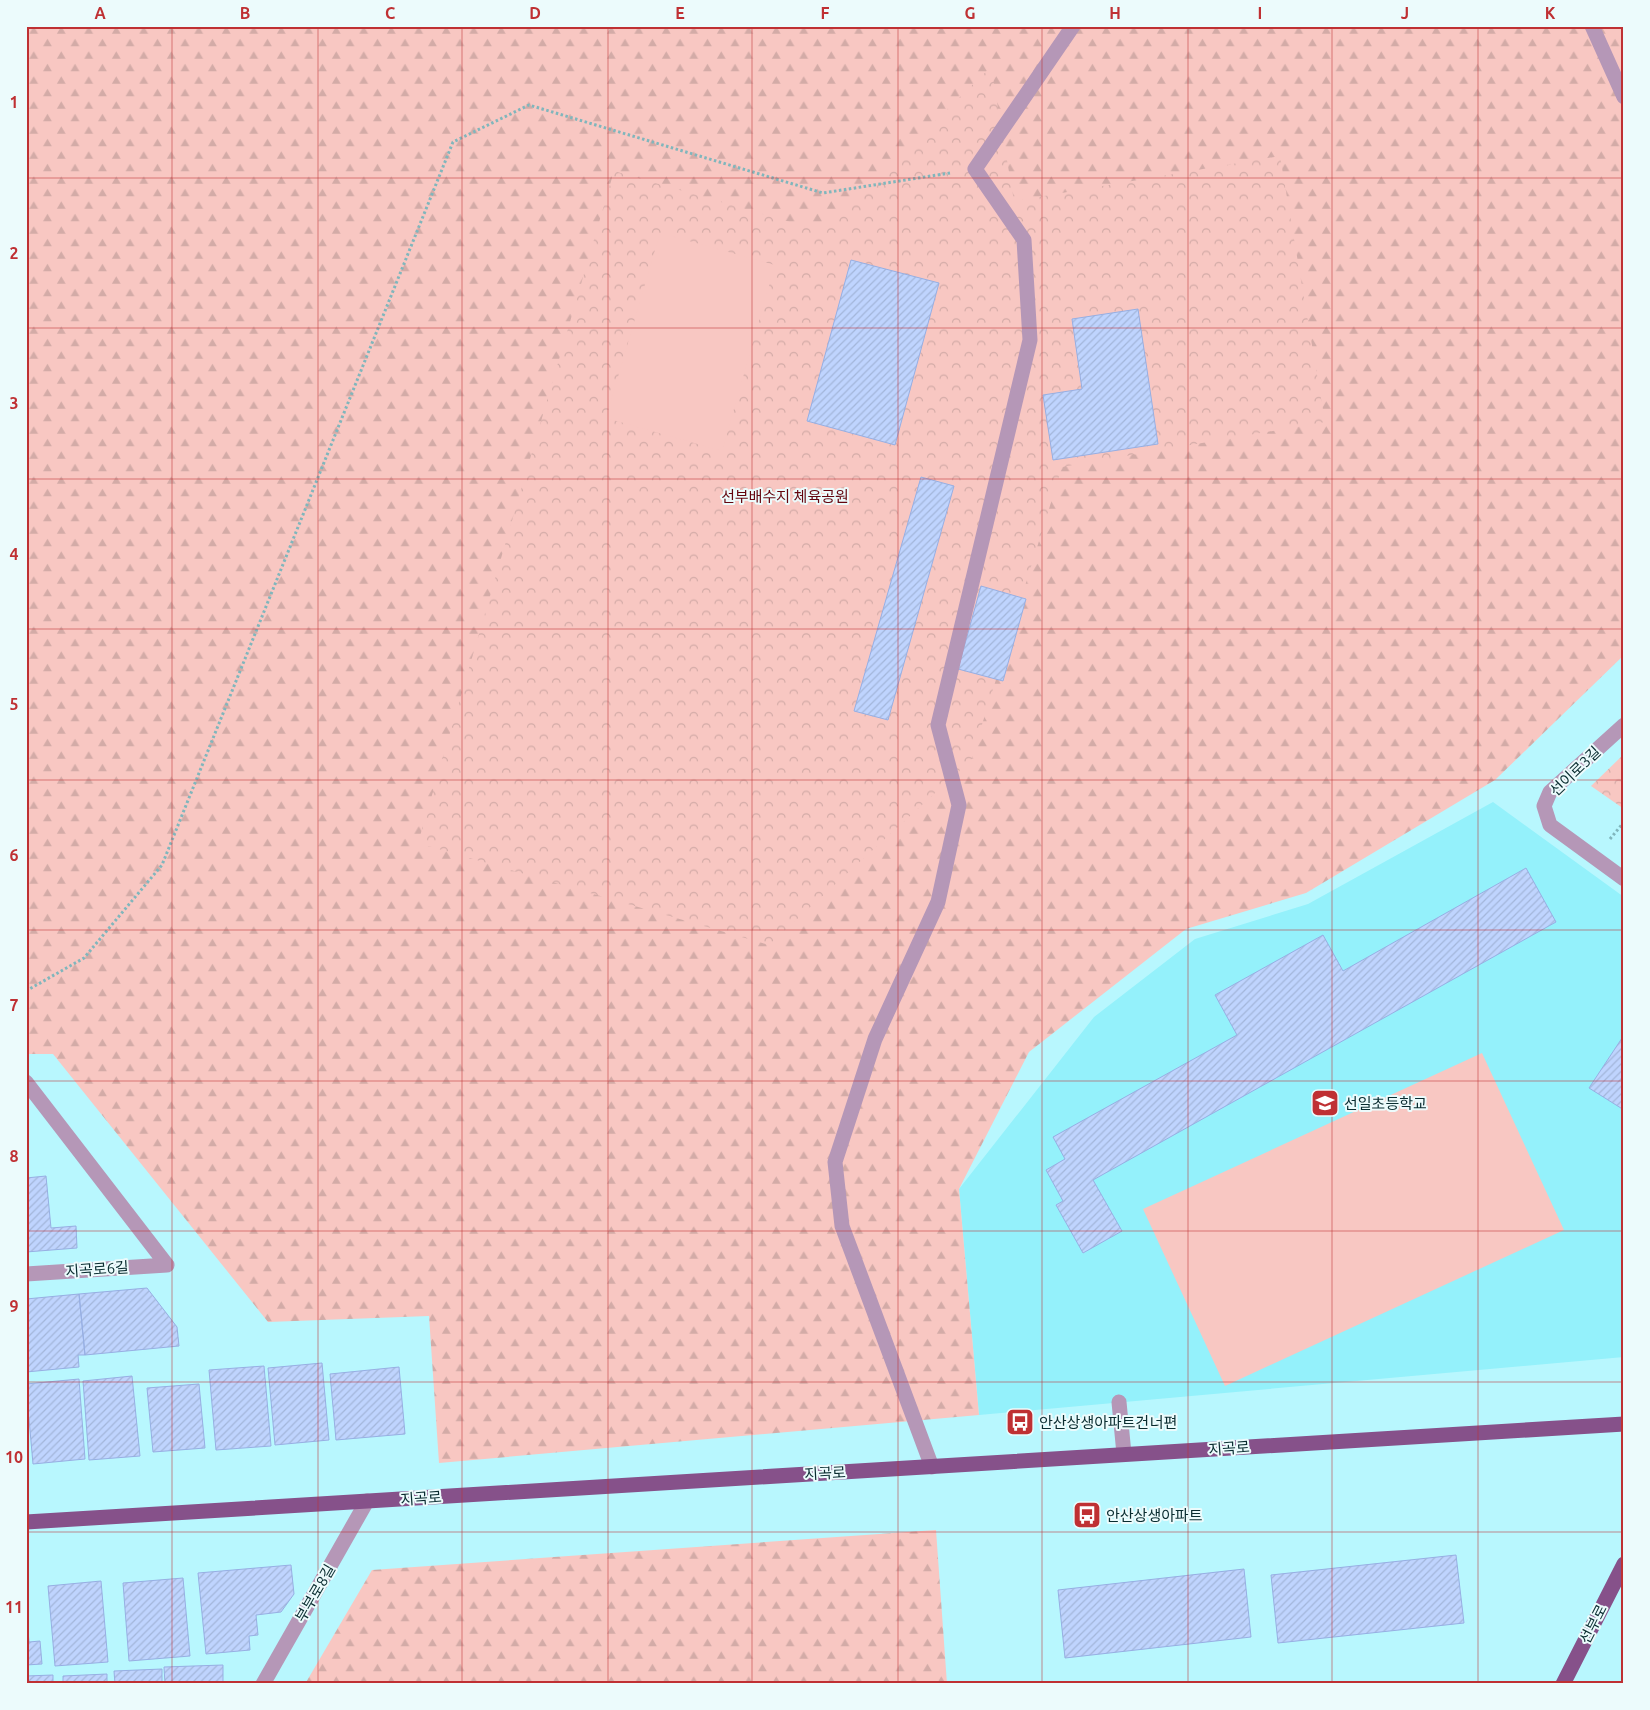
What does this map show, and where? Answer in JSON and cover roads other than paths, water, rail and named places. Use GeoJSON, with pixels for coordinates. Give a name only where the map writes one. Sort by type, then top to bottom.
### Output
{"type":"FeatureCollection","features":[{"type":"Feature","properties":{"kind":"main road","name":"지곡로"},"geometry":{"type":"LineString","coordinates":[[26,1522],[1624,1424]]}},
{"type":"Feature","properties":{"kind":"main road","name":"선부로"},"geometry":{"type":"LineString","coordinates":[[1563,1684],[1624,1564]]}},
{"type":"Feature","properties":{"kind":"street"},"geometry":{"type":"LineString","coordinates":[[932,1466],[842,1226],[835,1162],[875,1039],[938,902],[959,805],[938,725],[1030,340],[1024,240],[975,169],[1073,26]]}},
{"type":"Feature","properties":{"kind":"street"},"geometry":{"type":"LineString","coordinates":[[1592,26],[1624,97]]}},
{"type":"Feature","properties":{"kind":"street","name":"선이로3길"},"geometry":{"type":"LineString","coordinates":[[1619,882],[1550,825],[1544,806],[1550,792],[1624,725]]}},
{"type":"Feature","properties":{"kind":"street","name":"지곡로6길"},"geometry":{"type":"LineString","coordinates":[[26,1082],[167,1264],[26,1274]]}},
{"type":"Feature","properties":{"kind":"street"},"geometry":{"type":"LineString","coordinates":[[1119,1402],[1124,1454]]}},
{"type":"Feature","properties":{"kind":"street","name":"부부로8길"},"geometry":{"type":"LineString","coordinates":[[263,1684],[367,1501]]}},
{"type":"Feature","properties":{"kind":"place","name":"선일초등학교"},"geometry":{"type":"Point","coordinates":[1325,1103]}},
{"type":"Feature","properties":{"kind":"place","name":"안산상생아파트건너편"},"geometry":{"type":"Point","coordinates":[1020,1422]}},
{"type":"Feature","properties":{"kind":"place","name":"안산상생아파트"},"geometry":{"type":"Point","coordinates":[1087,1515]}},
{"type":"Feature","properties":{"kind":"park label","name":"선부배수지 체육공원"},"geometry":{"type":"Point","coordinates":[785,496]}}]}
